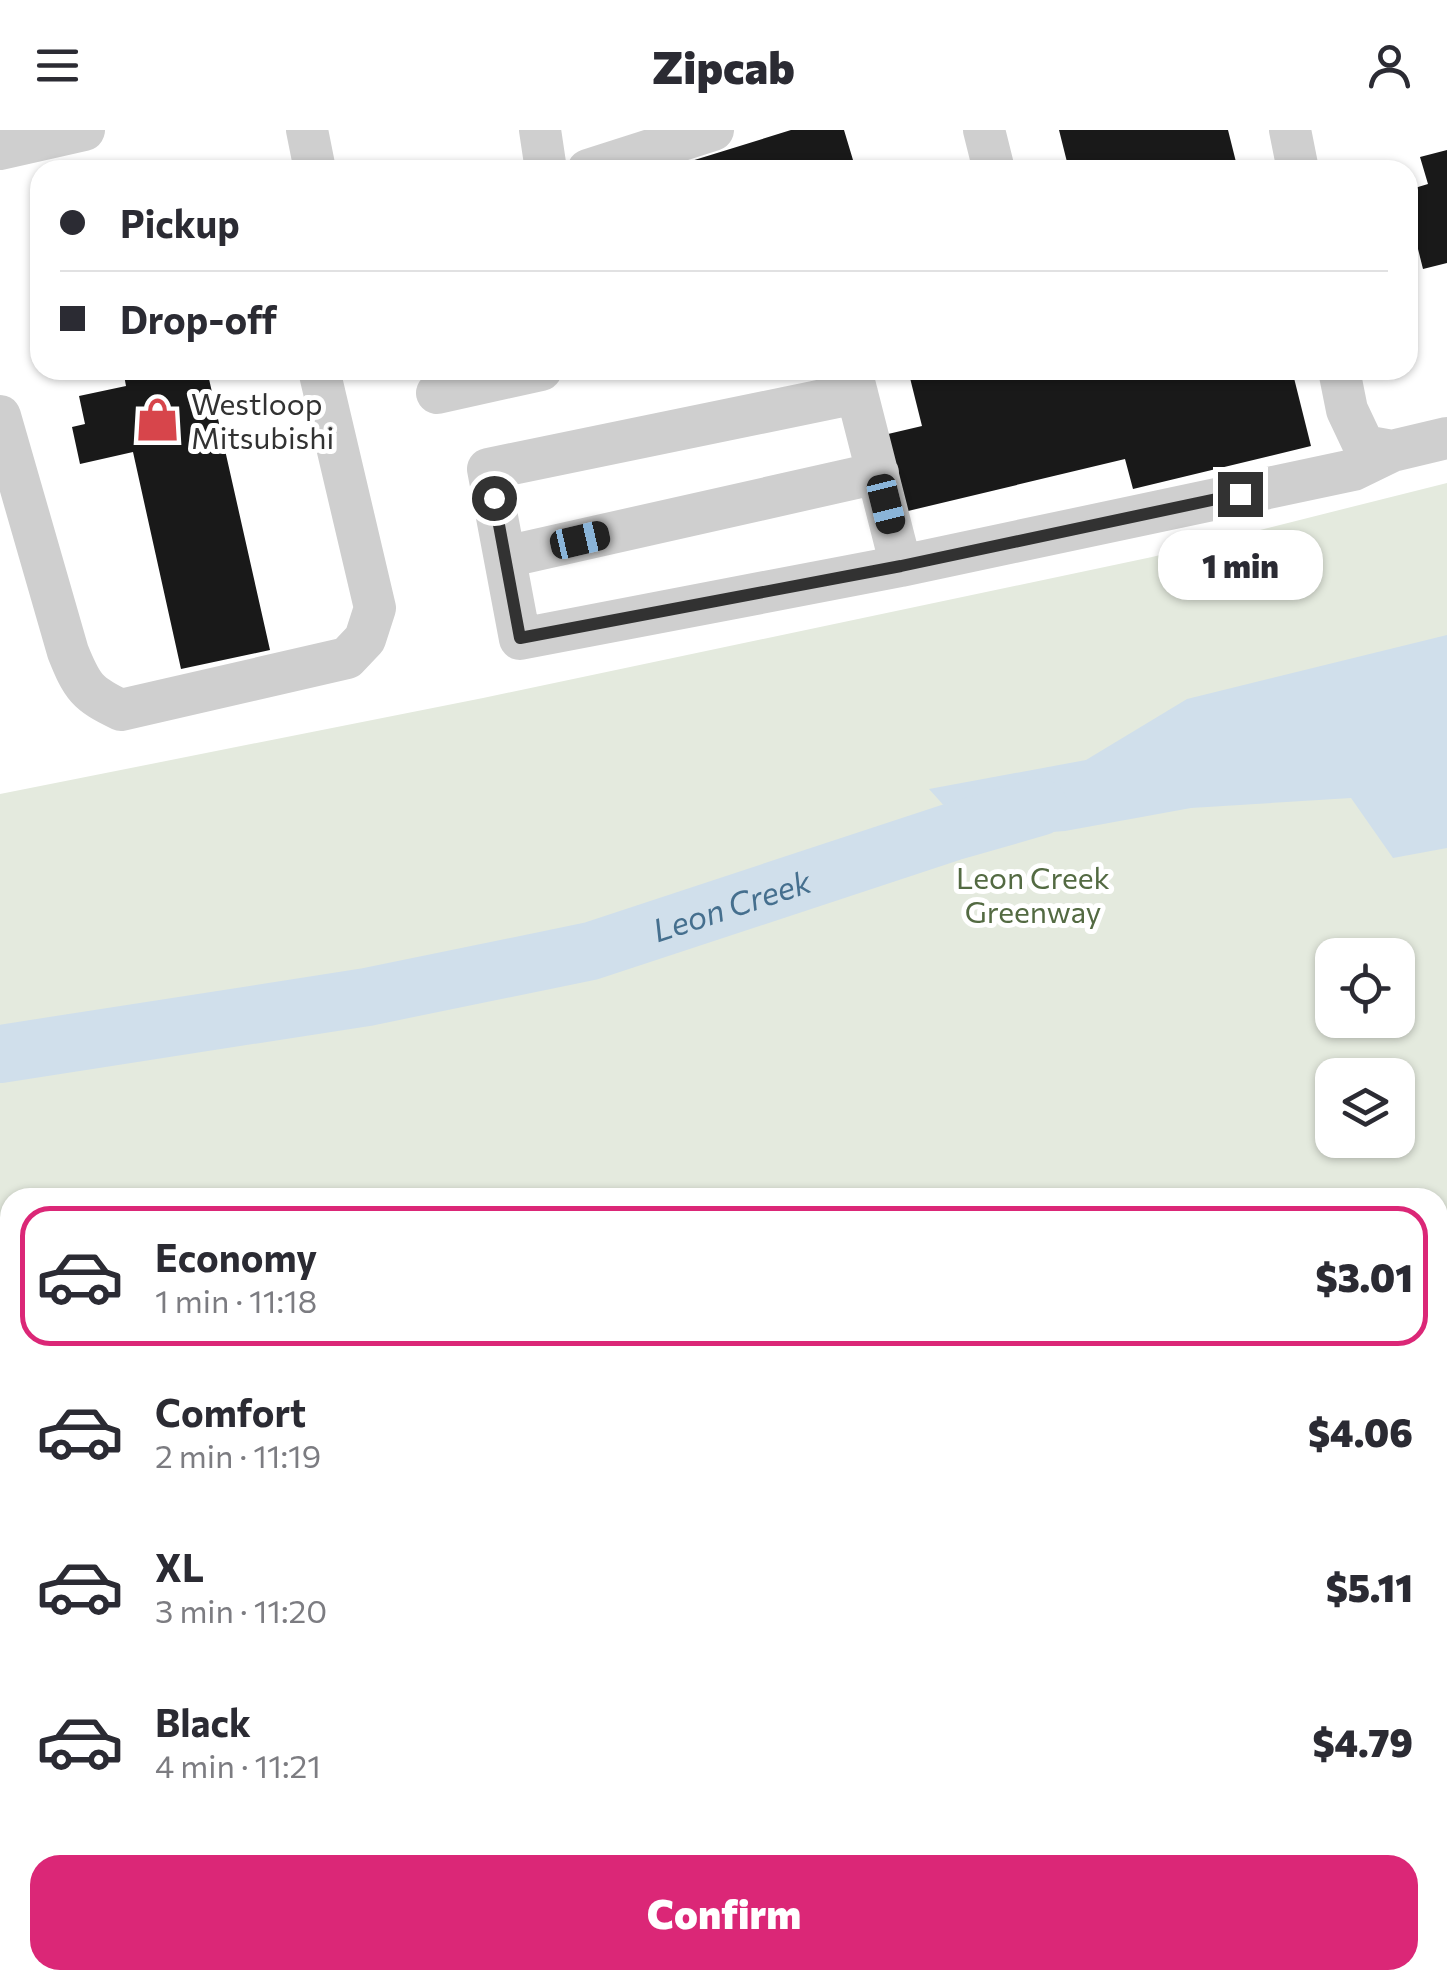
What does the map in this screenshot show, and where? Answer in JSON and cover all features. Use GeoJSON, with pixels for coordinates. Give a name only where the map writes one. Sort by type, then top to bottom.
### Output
{"type":"FeatureCollection","features":[{"type":"Feature","properties":{"kind":"lane"},"geometry":{"type":"LineString","coordinates":[[0,149],[84,130]]}},
{"type":"Feature","properties":{"kind":"lane"},"geometry":{"type":"LineString","coordinates":[[307,130],[313,160]]}},
{"type":"Feature","properties":{"kind":"lane"},"geometry":{"type":"LineString","coordinates":[[540,130],[544,160]]}},
{"type":"Feature","properties":{"kind":"lane"},"geometry":{"type":"LineString","coordinates":[[620,160],[714,130]]}},
{"type":"Feature","properties":{"kind":"lane"},"geometry":{"type":"LineString","coordinates":[[984,130],[992,160]]}},
{"type":"Feature","properties":{"kind":"lane"},"geometry":{"type":"LineString","coordinates":[[1290,130],[1296,160]]}},
{"type":"Feature","properties":{"kind":"lane"},"geometry":{"type":"LineString","coordinates":[[0,416],[68,652],[81,684],[94,697],[121,710],[347,658],[366,639],[376,608],[321,380]]}},
{"type":"Feature","properties":{"kind":"lane"},"geometry":{"type":"LineString","coordinates":[[438,393],[496,380]]}},
{"type":"Feature","properties":{"kind":"lane"},"geometry":{"type":"LineString","coordinates":[[1341,380],[1347,410],[1364,446],[1392,451]]}},
{"type":"Feature","properties":{"kind":"lane"},"geometry":{"type":"LineString","coordinates":[[901,566],[854,381],[488,469],[520,638],[901,566],[1353,470],[1392,451],[1447,438]]}},
{"type":"Feature","properties":{"kind":"lane"},"geometry":{"type":"LineString","coordinates":[[505,557],[878,473]]}},
{"type":"Feature","properties":{"kind":"green space","name":"Leon Creek Greenway"},"geometry":{"type":"Polygon","coordinates":[[[1447,483],[1447,1188],[0,1188],[0,794],[483,698],[1152,557],[1447,483]]]}},
{"type":"Feature","properties":{"kind":"water"},"geometry":{"type":"Polygon","coordinates":[[[1447,635],[1447,848],[1393,858],[1351,798],[1191,808],[1065,831],[973,838],[929,789],[1086,760],[1187,699],[1447,635]]]}},
{"type":"Feature","properties":{"kind":"building"},"geometry":{"type":"Polygon","coordinates":[[[791,130],[844,130],[853,160],[694,160],[791,130]]]}},
{"type":"Feature","properties":{"kind":"building"},"geometry":{"type":"Polygon","coordinates":[[[1059,130],[1228,130],[1236,160],[1066,160],[1059,130]]]}},
{"type":"Feature","properties":{"kind":"building"},"geometry":{"type":"Polygon","coordinates":[[[1447,150],[1447,263],[1423,269],[1418,249],[1418,187],[1428,184],[1420,157],[1447,150]]]}},
{"type":"Feature","properties":{"kind":"building"},"geometry":{"type":"Polygon","coordinates":[[[125,380],[209,380],[270,650],[181,669],[133,452],[80,464],[72,427],[85,424],[79,396],[126,386],[125,380]]]}},
{"type":"Feature","properties":{"kind":"building"},"geometry":{"type":"Polygon","coordinates":[[[910,380],[1294,380],[1311,446],[1133,489],[1125,459],[908,511],[888,434],[922,426],[910,380]]]}},
{"type":"Feature","properties":{"kind":"waterway","name":"Leon Creek"},"geometry":{"type":"LineString","coordinates":[[0,1054],[367,997],[591,951],[1039,807]]}},
{"type":"Feature","properties":{"kind":"place","name":"Westloop Mitsubishi"},"geometry":{"type":"Point","coordinates":[158,419]}},
{"type":"Feature","properties":{"kind":"route"},"geometry":{"type":"LineString","coordinates":[[494,498],[520,638],[901,566],[1240,494]]}}]}
